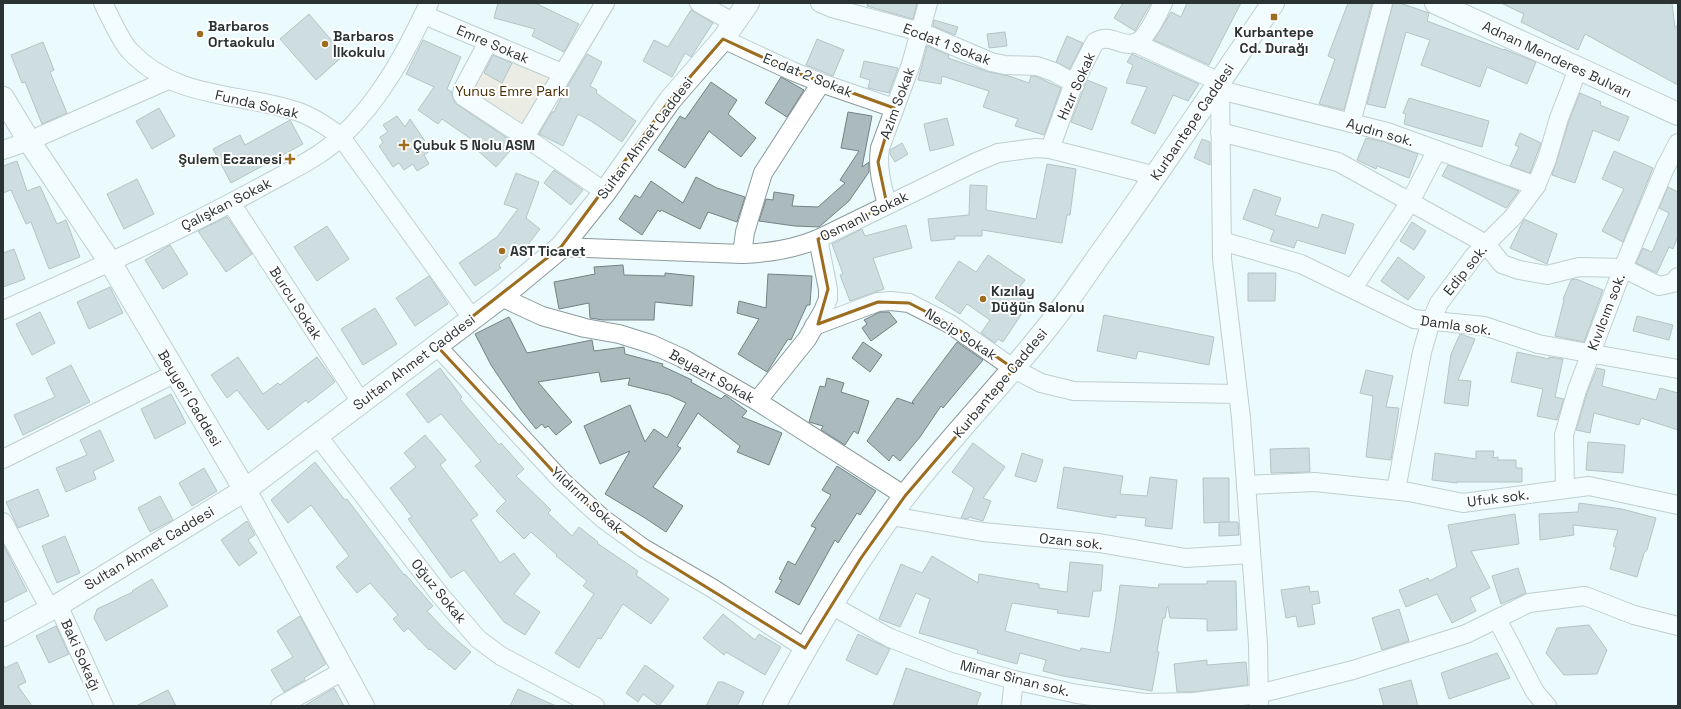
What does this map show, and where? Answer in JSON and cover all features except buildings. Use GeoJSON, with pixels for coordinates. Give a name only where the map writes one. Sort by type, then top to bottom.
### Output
{"type":"FeatureCollection","features":[{"type":"Feature","properties":{"kind":"street","name":"Funda Sokak"},"geometry":{"type":"LineString","coordinates":[[102,3],[129,50],[168,80],[198,90],[276,105],[298,112],[329,127],[342,137],[472,318]]}},
{"type":"Feature","properties":{"kind":"street"},"geometry":{"type":"LineString","coordinates":[[525,137],[605,3]]}},
{"type":"Feature","properties":{"kind":"street","name":"Ecdat 2 Sokak"},"geometry":{"type":"LineString","coordinates":[[699,3],[729,31],[792,71],[821,83],[894,108]]}},
{"type":"Feature","properties":{"kind":"street","name":"Sultan Ahmet Caddesi"},"geometry":{"type":"LineString","coordinates":[[3,635],[54,607],[245,490],[501,297],[561,247],[605,192],[670,100],[729,31],[748,3]]}},
{"type":"Feature","properties":{"kind":"street","name":"Ecdat 1 Sokak"},"geometry":{"type":"LineString","coordinates":[[820,3],[832,8],[921,32],[991,62],[1005,65],[1038,66],[1054,72],[1074,83]]}},
{"type":"Feature","properties":{"kind":"street","name":"Azim Sokak"},"geometry":{"type":"LineString","coordinates":[[887,204],[880,178],[878,162],[880,148],[911,64],[928,3]]}},
{"type":"Feature","properties":{"kind":"street"},"geometry":{"type":"LineString","coordinates":[[1135,43],[1145,35],[1164,3]]}},
{"type":"Feature","properties":{"kind":"street","name":"Kurbantepe Caddesi"},"geometry":{"type":"LineString","coordinates":[[774,706],[805,648],[831,604],[905,496],[1014,369],[1051,323],[1220,86],[1273,3]]}},
{"type":"Feature","properties":{"kind":"street"},"geometry":{"type":"LineString","coordinates":[[1351,124],[1383,3]]}},
{"type":"Feature","properties":{"kind":"street","name":"Adnan Menderes Bulvarı"},"geometry":{"type":"LineString","coordinates":[[1436,3],[1678,114]]}},
{"type":"Feature","properties":{"kind":"street","name":"Emre Sokak"},"geometry":{"type":"LineString","coordinates":[[426,9],[488,42],[562,73]]}},
{"type":"Feature","properties":{"kind":"street","name":"Çalışkan Sokak"},"geometry":{"type":"LineString","coordinates":[[3,310],[110,262],[231,203],[319,154],[342,137],[383,89],[426,9]]}},
{"type":"Feature","properties":{"kind":"street","name":"Hızır Sokak"},"geometry":{"type":"LineString","coordinates":[[1050,149],[1074,83],[1096,42],[1102,38],[1111,38],[1125,44],[1135,43]]}},
{"type":"Feature","properties":{"kind":"street"},"geometry":{"type":"LineString","coordinates":[[488,42],[463,89],[462,94],[464,97],[605,192]]}},
{"type":"Feature","properties":{"kind":"street","name":"Aydın sok."},"geometry":{"type":"LineString","coordinates":[[1135,43],[1220,86],[1351,124],[1386,132],[1536,186]]}},
{"type":"Feature","properties":{"kind":"street","name":"Edip sok."},"geometry":{"type":"LineString","coordinates":[[1396,490],[1422,352],[1431,321],[1439,303],[1474,256],[1513,217],[1536,186],[1547,159],[1559,118],[1578,69]]}},
{"type":"Feature","properties":{"kind":"street"},"geometry":{"type":"LineString","coordinates":[[3,150],[29,141],[168,80]]}},
{"type":"Feature","properties":{"kind":"street"},"geometry":{"type":"LineString","coordinates":[[742,254],[745,232],[763,173],[821,83]]}},
{"type":"Feature","properties":{"kind":"street"},"geometry":{"type":"LineString","coordinates":[[1220,86],[1222,259],[1238,394],[1246,485],[1258,644],[1259,700]]}},
{"type":"Feature","properties":{"kind":"street","name":"Beyyeri Caddesi"},"geometry":{"type":"LineString","coordinates":[[3,98],[29,141],[110,262],[176,373],[245,490],[363,706]]}},
{"type":"Feature","properties":{"kind":"street"},"geometry":{"type":"LineString","coordinates":[[1220,132],[1338,162],[1486,244],[1502,264],[1519,270],[1547,275],[1579,267],[1623,268],[1659,286],[1673,283],[1678,277]]}},
{"type":"Feature","properties":{"kind":"street","name":"Kıvılcım sok."},"geometry":{"type":"LineString","coordinates":[[1565,489],[1564,435],[1577,390],[1623,268],[1665,168],[1678,143]]}},
{"type":"Feature","properties":{"kind":"street","name":"Osmanlı Sokak"},"geometry":{"type":"LineString","coordinates":[[561,247],[742,254],[766,253],[806,244],[818,239],[887,204],[998,153],[1036,148],[1050,149],[1156,176]]}},
{"type":"Feature","properties":{"kind":"street"},"geometry":{"type":"LineString","coordinates":[[1353,288],[1410,202],[1437,150]]}},
{"type":"Feature","properties":{"kind":"street","name":"Burcu Sokak"},"geometry":{"type":"LineString","coordinates":[[231,203],[361,402]]}},
{"type":"Feature","properties":{"kind":"street"},"geometry":{"type":"LineString","coordinates":[[757,401],[797,352],[823,311],[828,294],[818,239]]}},
{"type":"Feature","properties":{"kind":"street","name":"Damla sok."},"geometry":{"type":"LineString","coordinates":[[1222,241],[1301,264],[1414,319],[1484,326],[1538,344],[1678,369]]}},
{"type":"Feature","properties":{"kind":"street","name":"Beyazıt Sokak"},"geometry":{"type":"LineString","coordinates":[[501,297],[542,316],[585,328],[619,334],[651,344],[682,358],[757,401],[905,496]]}},
{"type":"Feature","properties":{"kind":"street","name":"Necip Sokak"},"geometry":{"type":"LineString","coordinates":[[814,326],[878,302],[891,301],[909,303],[950,324],[1014,369],[1041,383],[1074,391],[1238,394]]}},
{"type":"Feature","properties":{"kind":"street","name":"Yıldırım Sokak"},"geometry":{"type":"LineString","coordinates":[[436,345],[562,481],[602,518],[643,548],[712,588],[805,648]]}},
{"type":"Feature","properties":{"kind":"street"},"geometry":{"type":"LineString","coordinates":[[3,459],[176,373]]}},
{"type":"Feature","properties":{"kind":"street","name":"Oğuz Sokak"},"geometry":{"type":"LineString","coordinates":[[317,436],[440,595],[478,639],[501,656],[595,706]]}},
{"type":"Feature","properties":{"kind":"street","name":"Ufuk sok."},"geometry":{"type":"LineString","coordinates":[[1246,485],[1315,482],[1396,490],[1463,503],[1589,486],[1678,505]]}},
{"type":"Feature","properties":{"kind":"street","name":"Ozan sok."},"geometry":{"type":"LineString","coordinates":[[891,516],[983,532],[1099,543],[1186,558],[1251,554]]}},
{"type":"Feature","properties":{"kind":"street","name":"Baki Sokağı"},"geometry":{"type":"LineString","coordinates":[[3,522],[54,607],[102,706]]}},
{"type":"Feature","properties":{"kind":"street","name":"Mimar Sinan sok."},"geometry":{"type":"LineString","coordinates":[[831,604],[890,638],[951,662],[1014,680],[1077,694],[1144,703],[1259,700],[1466,634],[1529,603],[1585,596],[1634,615],[1678,626]]}},
{"type":"Feature","properties":{"kind":"street"},"geometry":{"type":"LineString","coordinates":[[1497,619],[1535,692],[1547,706]]}},
{"type":"Feature","properties":{"kind":"street"},"geometry":{"type":"LineString","coordinates":[[280,706],[343,671]]}},
{"type":"Feature","properties":{"kind":"street"},"geometry":{"type":"LineString","coordinates":[[1011,706],[1014,680]]}},
{"type":"Feature","properties":{"kind":"highlighted area"},"geometry":{"type":"Polygon","coordinates":[[[723,39],[792,71],[894,108],[878,162],[887,205],[818,239],[828,289],[818,324],[878,302],[909,303],[950,324],[1014,369],[905,496],[861,558],[805,648],[643,548],[602,518],[562,481],[436,345],[561,247],[670,100],[723,39]]]}},
{"type":"Feature","properties":{"kind":"green space","name":"Yunus Emre Parkı"},"geometry":{"type":"Polygon","coordinates":[[[492,50],[556,76],[522,137],[464,94],[492,50]]]}},
{"type":"Feature","properties":{"kind":"place","name":"Kurbantepe Cd. Durağı"},"geometry":{"type":"Point","coordinates":[1274,17]}},
{"type":"Feature","properties":{"kind":"place","name":"Barbaros Ortaokulu"},"geometry":{"type":"Point","coordinates":[200,34]}},
{"type":"Feature","properties":{"kind":"place","name":"Barbaros İlkokulu"},"geometry":{"type":"Point","coordinates":[325,44]}},
{"type":"Feature","properties":{"kind":"place","name":"Çubuk 5 Nolu ASM"},"geometry":{"type":"Point","coordinates":[404,145]}},
{"type":"Feature","properties":{"kind":"place","name":"Şulem Eczanesi"},"geometry":{"type":"Point","coordinates":[290,159]}},
{"type":"Feature","properties":{"kind":"place","name":"AST Ticaret"},"geometry":{"type":"Point","coordinates":[502,251]}},
{"type":"Feature","properties":{"kind":"place","name":"Kızılay Düğün Salonu"},"geometry":{"type":"Point","coordinates":[983,299]}}]}
